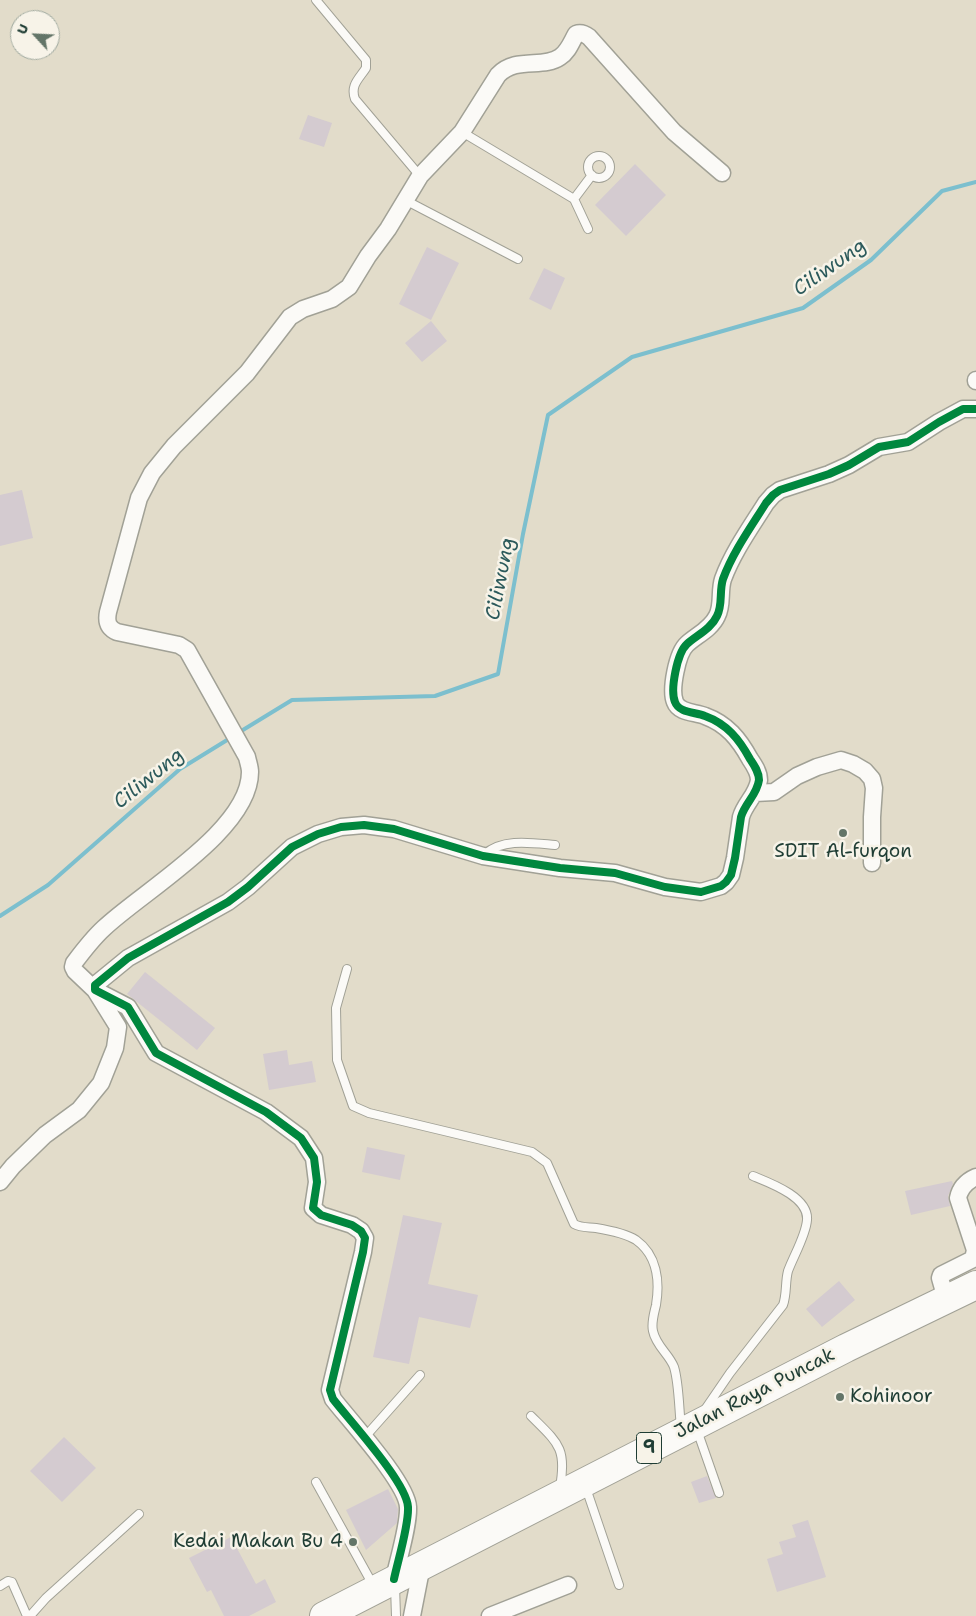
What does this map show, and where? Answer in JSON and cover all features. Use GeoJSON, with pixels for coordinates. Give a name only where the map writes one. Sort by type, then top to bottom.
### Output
{"type":"FeatureCollection","features":[{"type":"Feature","properties":{"kind":"highway","name":"Jalan Raya Puncak"},"geometry":{"type":"LineString","coordinates":[[324,1616],[689,1427],[976,1285]]}},
{"type":"Feature","properties":{"kind":"street"},"geometry":{"type":"LineString","coordinates":[[385,1584],[407,1521],[408,1504],[394,1475],[333,1399],[330,1390],[363,1252],[365,1238],[363,1233],[352,1225],[321,1215],[315,1210],[313,1205],[317,1182],[314,1158],[301,1138],[266,1112],[156,1053],[128,1007],[95,990],[74,971],[74,963],[103,928],[184,865],[210,842],[238,809],[247,788],[250,774],[246,757],[187,650],[179,645],[118,632],[110,628],[107,622],[108,612],[139,498],[152,473],[174,446],[247,373],[290,317],[303,309],[332,299],[345,291],[420,176],[462,132],[503,70],[518,65],[555,60],[568,49],[576,34],[581,33],[589,37],[674,132],[722,173]]}},
{"type":"Feature","properties":{"kind":"street"},"geometry":{"type":"LineString","coordinates":[[0,1182],[45,1135],[79,1110],[101,1083],[115,1048],[118,1026],[95,990],[95,985],[128,958],[228,902],[248,887],[281,855],[292,847],[318,834],[352,826],[379,826],[483,856],[560,868],[615,873],[675,889],[701,892],[726,882],[731,875],[735,858],[740,817],[755,794],[759,780],[757,771],[736,737],[713,720],[681,709],[676,704],[674,698],[676,672],[680,656],[688,643],[717,618],[720,609],[720,589],[723,580],[735,555],[766,503],[776,493],[849,465],[879,447],[908,442],[964,408],[976,409]]}},
{"type":"Feature","properties":{"kind":"street"},"geometry":{"type":"LineString","coordinates":[[755,794],[774,792],[797,776],[817,767],[841,760],[853,764],[872,779],[874,788],[872,863]]}},
{"type":"Feature","properties":{"kind":"street"},"geometry":{"type":"LineString","coordinates":[[946,1299],[940,1278],[941,1275],[973,1259],[974,1256],[975,1250],[958,1198],[968,1180],[976,1177]]}},
{"type":"Feature","properties":{"kind":"street"},"geometry":{"type":"LineString","coordinates":[[412,1616],[422,1565]]}},
{"type":"Feature","properties":{"kind":"street"},"geometry":{"type":"LineString","coordinates":[[490,1616],[568,1585]]}},
{"type":"Feature","properties":{"kind":"lane"},"geometry":{"type":"LineString","coordinates":[[316,0],[366,60],[366,68],[354,85],[355,100],[420,176]]}},
{"type":"Feature","properties":{"kind":"lane"},"geometry":{"type":"LineString","coordinates":[[462,132],[574,199],[588,230]]}},
{"type":"Feature","properties":{"kind":"lane"},"geometry":{"type":"LineString","coordinates":[[574,199],[592,175]]}},
{"type":"Feature","properties":{"kind":"lane"},"geometry":{"type":"LineString","coordinates":[[406,200],[518,259]]}},
{"type":"Feature","properties":{"kind":"lane"},"geometry":{"type":"LineString","coordinates":[[483,856],[493,848],[505,844],[531,843],[555,845]]}},
{"type":"Feature","properties":{"kind":"lane"},"geometry":{"type":"LineString","coordinates":[[347,968],[336,1008],[337,1060],[353,1106],[370,1113],[532,1152],[547,1163],[574,1224],[597,1228],[632,1238],[648,1252],[658,1283],[652,1325],[653,1334],[674,1367],[689,1427],[719,1493]]}},
{"type":"Feature","properties":{"kind":"lane"},"geometry":{"type":"LineString","coordinates":[[689,1427],[783,1304],[788,1272],[806,1226],[806,1209],[798,1200],[776,1186],[753,1176]]}},
{"type":"Feature","properties":{"kind":"lane"},"geometry":{"type":"LineString","coordinates":[[364,1438],[420,1375]]}},
{"type":"Feature","properties":{"kind":"lane"},"geometry":{"type":"LineString","coordinates":[[531,1416],[550,1436],[562,1454],[564,1465],[559,1496]]}},
{"type":"Feature","properties":{"kind":"lane"},"geometry":{"type":"LineString","coordinates":[[316,1482],[385,1584],[396,1616]]}},
{"type":"Feature","properties":{"kind":"lane"},"geometry":{"type":"LineString","coordinates":[[584,1483],[619,1585]]}},
{"type":"Feature","properties":{"kind":"lane"},"geometry":{"type":"LineString","coordinates":[[0,1586],[8,1581],[12,1582],[28,1616],[138,1514]]}},
{"type":"Feature","properties":{"kind":"building"},"geometry":{"type":"Polygon","coordinates":[[[308,115],[332,123],[324,147],[299,139],[308,115]]]}},
{"type":"Feature","properties":{"kind":"building"},"geometry":{"type":"Polygon","coordinates":[[[635,164],[666,195],[626,236],[595,205],[635,164]]]}},
{"type":"Feature","properties":{"kind":"building"},"geometry":{"type":"Polygon","coordinates":[[[427,247],[459,263],[431,320],[399,304],[427,247]]]}},
{"type":"Feature","properties":{"kind":"building"},"geometry":{"type":"Polygon","coordinates":[[[544,268],[565,278],[551,310],[529,299],[544,268]]]}},
{"type":"Feature","properties":{"kind":"building"},"geometry":{"type":"Polygon","coordinates":[[[431,321],[447,341],[422,362],[405,343],[431,321]]]}},
{"type":"Feature","properties":{"kind":"building"},"geometry":{"type":"Polygon","coordinates":[[[22,490],[33,538],[0,546],[0,495],[22,490]]]}},
{"type":"Feature","properties":{"kind":"building"},"geometry":{"type":"Polygon","coordinates":[[[145,972],[215,1028],[197,1050],[127,994],[145,972]]]}},
{"type":"Feature","properties":{"kind":"building"},"geometry":{"type":"Polygon","coordinates":[[[287,1050],[289,1065],[312,1061],[316,1082],[269,1090],[263,1054],[287,1050]]]}},
{"type":"Feature","properties":{"kind":"building"},"geometry":{"type":"Polygon","coordinates":[[[367,1147],[405,1155],[400,1180],[362,1172],[367,1147]]]}},
{"type":"Feature","properties":{"kind":"building"},"geometry":{"type":"Polygon","coordinates":[[[952,1181],[953,1184],[948,1196],[950,1206],[911,1215],[905,1191],[952,1181]]]}},
{"type":"Feature","properties":{"kind":"building"},"geometry":{"type":"Polygon","coordinates":[[[403,1215],[442,1223],[428,1284],[478,1295],[470,1328],[419,1317],[409,1364],[373,1357],[403,1215]]]}},
{"type":"Feature","properties":{"kind":"building"},"geometry":{"type":"Polygon","coordinates":[[[839,1281],[855,1300],[822,1327],[806,1309],[839,1281]]]}},
{"type":"Feature","properties":{"kind":"building"},"geometry":{"type":"Polygon","coordinates":[[[64,1437],[96,1468],[62,1502],[30,1471],[64,1437]]]}},
{"type":"Feature","properties":{"kind":"building"},"geometry":{"type":"Polygon","coordinates":[[[707,1476],[716,1498],[699,1503],[691,1482],[707,1476]]]}},
{"type":"Feature","properties":{"kind":"building"},"geometry":{"type":"Polygon","coordinates":[[[388,1489],[398,1509],[397,1523],[366,1550],[346,1510],[388,1489]]]}},
{"type":"Feature","properties":{"kind":"building"},"geometry":{"type":"Polygon","coordinates":[[[808,1520],[826,1577],[777,1592],[767,1559],[783,1554],[779,1542],[796,1537],[792,1525],[808,1520]]]}},
{"type":"Feature","properties":{"kind":"building"},"geometry":{"type":"Polygon","coordinates":[[[231,1537],[256,1584],[265,1579],[276,1602],[249,1616],[224,1616],[211,1590],[207,1592],[189,1558],[231,1537]]]}},
{"type":"Feature","properties":{"kind":"waterway","name":"Ciliwung"},"geometry":{"type":"LineString","coordinates":[[238,733],[292,700],[435,696],[498,674],[523,534],[548,415],[632,357],[803,308],[871,260],[942,191],[976,182]]}},
{"type":"Feature","properties":{"kind":"waterway","name":"Ciliwung"},"geometry":{"type":"LineString","coordinates":[[0,916],[48,885],[180,769],[232,737]]}},
{"type":"Feature","properties":{"kind":"cycle path"},"geometry":{"type":"LineString","coordinates":[[394,1579],[407,1523],[408,1507],[405,1496],[388,1468],[333,1399],[330,1390],[365,1238],[361,1231],[352,1225],[321,1215],[313,1208],[317,1182],[314,1158],[301,1138],[266,1112],[156,1053],[128,1007],[95,990],[95,985],[128,958],[228,902],[248,887],[292,847],[318,834],[341,827],[364,825],[394,829],[483,856],[560,868],[615,873],[665,887],[701,892],[721,886],[731,875],[741,817],[756,790],[759,777],[755,766],[732,733],[713,719],[677,706],[673,689],[677,663],[683,649],[714,621],[719,612],[722,584],[727,569],[748,530],[773,495],[780,490],[829,474],[849,465],[879,447],[908,442],[963,409],[976,409]]}},
{"type":"Feature","properties":{"kind":"place","name":"SDIT Al-furqon"},"geometry":{"type":"Point","coordinates":[843,833]}},
{"type":"Feature","properties":{"kind":"place","name":"Kohinoor"},"geometry":{"type":"Point","coordinates":[840,1397]}},
{"type":"Feature","properties":{"kind":"place","name":"Kedai Makan Bu 4"},"geometry":{"type":"Point","coordinates":[353,1542]}}]}
